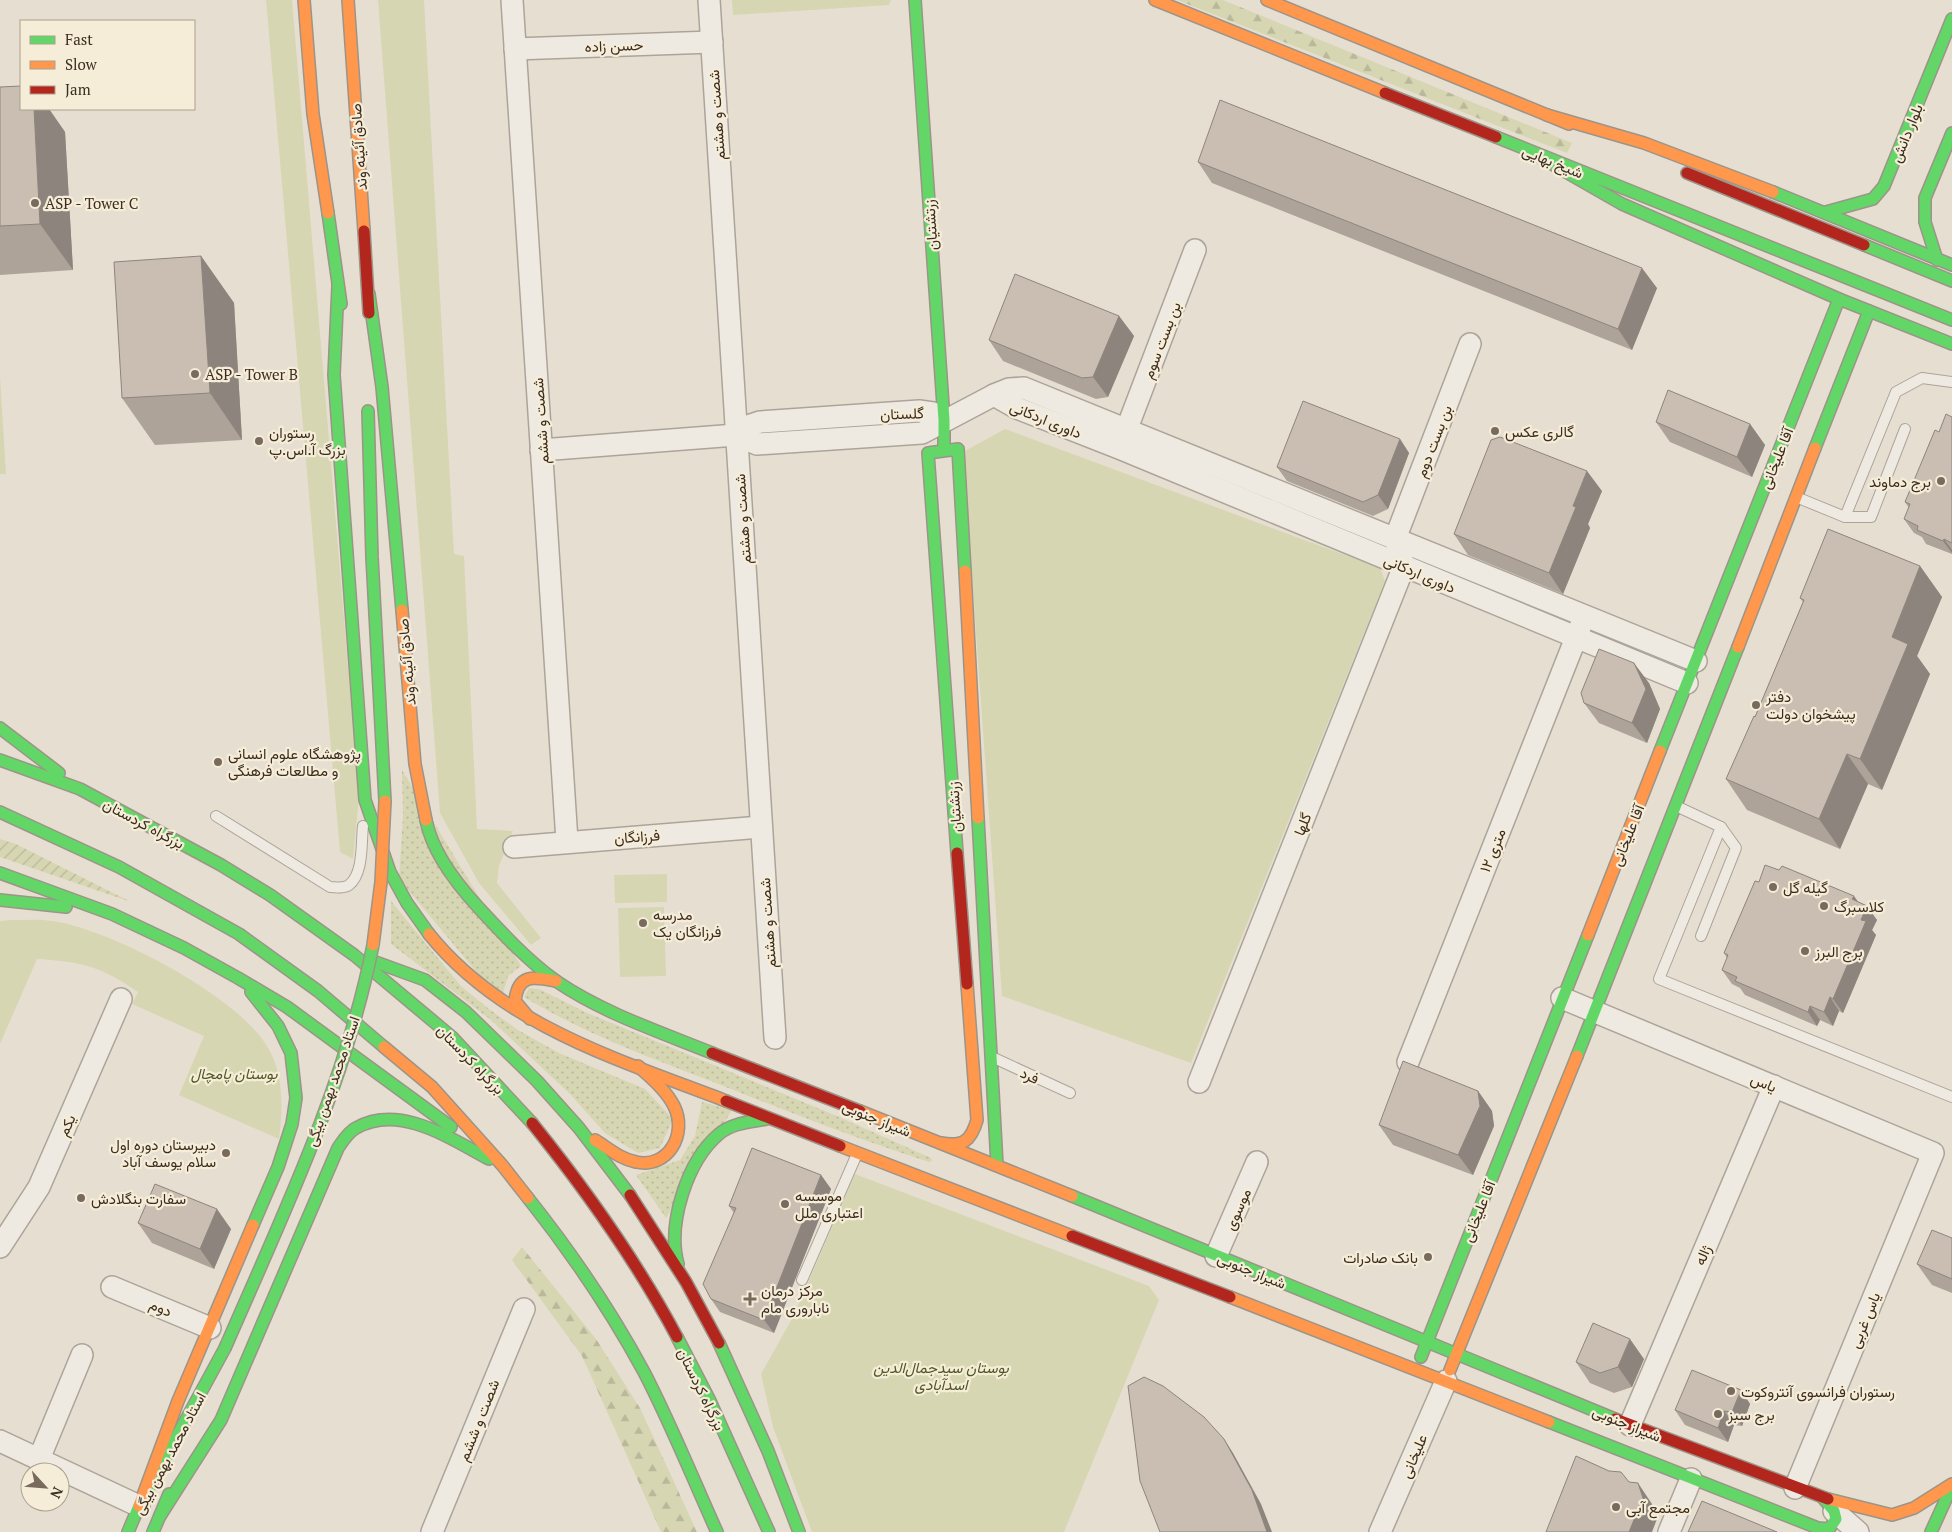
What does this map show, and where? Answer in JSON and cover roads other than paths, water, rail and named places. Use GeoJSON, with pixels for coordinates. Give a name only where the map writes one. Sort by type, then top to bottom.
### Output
{"type":"FeatureCollection","features":[{"type":"Feature","properties":{"kind":"main road"},"geometry":{"type":"LineString","coordinates":[[304,0],[346,343]]}},
{"type":"Feature","properties":{"kind":"main road","name":"صادق آئینه وند"},"geometry":{"type":"LineString","coordinates":[[348,0],[352,113],[369,294],[382,386],[415,764],[428,831],[446,866],[468,896],[514,946],[556,981]]}},
{"type":"Feature","properties":{"kind":"main road","name":"زرتشتیان"},"geometry":{"type":"LineString","coordinates":[[914,0],[944,420],[944,450]]}},
{"type":"Feature","properties":{"kind":"main road","name":"شیخ بهایی"},"geometry":{"type":"LineString","coordinates":[[1155,0],[1538,156],[1952,320]]}},
{"type":"Feature","properties":{"kind":"main road"},"geometry":{"type":"LineString","coordinates":[[1266,0],[1952,281]]}},
{"type":"Feature","properties":{"kind":"main road","name":"بلوار دانش"},"geometry":{"type":"LineString","coordinates":[[1826,212],[1873,200],[1884,186],[1952,20]]}},
{"type":"Feature","properties":{"kind":"main road"},"geometry":{"type":"LineString","coordinates":[[1547,115],[1644,143],[1826,212],[1952,265]]}},
{"type":"Feature","properties":{"kind":"main road"},"geometry":{"type":"LineString","coordinates":[[1937,260],[1925,222],[1925,198],[1952,133]]}},
{"type":"Feature","properties":{"kind":"main road"},"geometry":{"type":"LineString","coordinates":[[1538,156],[1622,204],[1838,299],[1952,344]]}},
{"type":"Feature","properties":{"kind":"main road"},"geometry":{"type":"LineString","coordinates":[[1895,159],[1898,170],[1904,176]]}},
{"type":"Feature","properties":{"kind":"main road"},"geometry":{"type":"LineString","coordinates":[[1924,180],[1936,171]]}},
{"type":"Feature","properties":{"kind":"main road"},"geometry":{"type":"LineString","coordinates":[[338,286],[334,375],[365,800]]}},
{"type":"Feature","properties":{"kind":"main road","name":"صادق آئینه وند"},"geometry":{"type":"LineString","coordinates":[[368,380],[369,294]]}},
{"type":"Feature","properties":{"kind":"main road","name":"آقا علیخانی"},"geometry":{"type":"LineString","coordinates":[[1416,1370],[1562,998],[1700,662],[1782,441],[1838,299]]}},
{"type":"Feature","properties":{"kind":"main road"},"geometry":{"type":"LineString","coordinates":[[1446,1381],[1595,1010],[1675,805],[1723,672],[1796,497],[1805,451],[1868,311]]}},
{"type":"Feature","properties":{"kind":"main road","name":"صادق آئینه وند"},"geometry":{"type":"LineString","coordinates":[[368,400],[368,486],[384,801]]}},
{"type":"Feature","properties":{"kind":"main road","name":"صادق آئینه وند"},"geometry":{"type":"LineString","coordinates":[[356,410],[368,486]]}},
{"type":"Feature","properties":{"kind":"main road"},"geometry":{"type":"LineString","coordinates":[[1782,441],[1805,451]]}},
{"type":"Feature","properties":{"kind":"main road","name":"زرتشتیان"},"geometry":{"type":"LineString","coordinates":[[936,1141],[955,1146],[965,1144],[973,1134],[977,1120],[928,453],[958,449],[997,1165]]}},
{"type":"Feature","properties":{"kind":"main road"},"geometry":{"type":"LineString","coordinates":[[0,728],[80,789]]}},
{"type":"Feature","properties":{"kind":"main road","name":"بزرگراه کردستان"},"geometry":{"type":"LineString","coordinates":[[0,760],[80,789],[221,865],[270,895],[354,955],[452,1037],[531,1122],[579,1182],[652,1290],[709,1399],[769,1532]]}},
{"type":"Feature","properties":{"kind":"main road","name":"شیراز جنوبی"},"geometry":{"type":"LineString","coordinates":[[365,800],[376,838],[395,882],[427,931],[463,970],[530,1019],[601,1053],[1446,1381],[1819,1530]]}},
{"type":"Feature","properties":{"kind":"main road","name":"استاد محمد بهمن بیگی"},"geometry":{"type":"LineString","coordinates":[[191,1436],[225,1348],[302,1167],[359,1004],[370,961],[378,916],[383,866],[384,801]]}},
{"type":"Feature","properties":{"kind":"main road"},"geometry":{"type":"LineString","coordinates":[[0,812],[119,867],[239,934],[318,991],[432,1087],[502,1165],[554,1231],[603,1303],[635,1357],[717,1532]]}},
{"type":"Feature","properties":{"kind":"main road"},"geometry":{"type":"LineString","coordinates":[[0,873],[112,914],[184,948],[238,978],[287,1007],[502,1165]]}},
{"type":"Feature","properties":{"kind":"main road"},"geometry":{"type":"LineString","coordinates":[[0,900],[112,914]]}},
{"type":"Feature","properties":{"kind":"main road"},"geometry":{"type":"LineString","coordinates":[[354,955],[417,976],[463,1010],[511,1054],[585,1133],[680,1270],[715,1332],[745,1395],[799,1532]]}},
{"type":"Feature","properties":{"kind":"main road"},"geometry":{"type":"LineString","coordinates":[[139,1506],[178,1401],[278,1167],[292,1124],[296,1098],[291,1053],[278,1026],[238,978]]}},
{"type":"Feature","properties":{"kind":"main road"},"geometry":{"type":"LineString","coordinates":[[530,1019],[515,1001],[515,992],[520,982],[528,978],[556,981]]}},
{"type":"Feature","properties":{"kind":"main road","name":"شیراز جنوبی"},"geometry":{"type":"LineString","coordinates":[[556,981],[607,1010],[721,1058],[997,1165],[1630,1425],[1795,1488],[1828,1504],[1892,1516],[1914,1508],[1952,1485]]}},
{"type":"Feature","properties":{"kind":"main road"},"geometry":{"type":"LineString","coordinates":[[585,1133],[623,1158],[642,1163],[654,1162],[667,1154],[677,1142],[681,1128],[677,1111],[667,1095],[638,1066]]}},
{"type":"Feature","properties":{"kind":"main road"},"geometry":{"type":"LineString","coordinates":[[292,1124],[302,1118],[314,1117],[324,1121],[333,1130],[338,1148]]}},
{"type":"Feature","properties":{"kind":"main road"},"geometry":{"type":"LineString","coordinates":[[160,1516],[221,1420],[338,1148],[354,1129],[379,1118],[390,1117],[421,1126],[502,1165]]}},
{"type":"Feature","properties":{"kind":"main road"},"geometry":{"type":"LineString","coordinates":[[680,1270],[674,1250],[674,1231],[683,1195],[705,1151],[719,1135],[736,1124],[766,1118]]}},
{"type":"Feature","properties":{"kind":"main road","name":"استاد محمد بهمن بیگی"},"geometry":{"type":"LineString","coordinates":[[128,1532],[139,1506],[225,1348]]}},
{"type":"Feature","properties":{"kind":"main road","name":"استاد محمد بهمن بیگی"},"geometry":{"type":"LineString","coordinates":[[153,1532],[184,1454]]}},
{"type":"Feature","properties":{"kind":"main road"},"geometry":{"type":"LineString","coordinates":[[1931,1532],[1952,1485]]}},
{"type":"Feature","properties":{"kind":"main road"},"geometry":{"type":"LineString","coordinates":[[1819,1530],[1829,1529],[1834,1525],[1836,1519],[1828,1504]]}},
{"type":"Feature","properties":{"kind":"street","name":"شصت و ششم"},"geometry":{"type":"LineString","coordinates":[[512,0],[567,841]]}},
{"type":"Feature","properties":{"kind":"street","name":"شصت و هشتم"},"geometry":{"type":"LineString","coordinates":[[709,0],[775,1038]]}},
{"type":"Feature","properties":{"kind":"street","name":"حسن زاده"},"geometry":{"type":"LineString","coordinates":[[515,49],[712,42]]}},
{"type":"Feature","properties":{"kind":"street","name":"بن بست سوم"},"geometry":{"type":"LineString","coordinates":[[1123,439],[1195,250]]}},
{"type":"Feature","properties":{"kind":"street","name":"بن بست دوم"},"geometry":{"type":"LineString","coordinates":[[1395,539],[1470,344]]}},
{"type":"Feature","properties":{"kind":"street","name":"داوری اردکانی"},"geometry":{"type":"LineString","coordinates":[[944,420],[994,395],[1009,389],[1024,388],[1123,439],[1404,566],[1690,685]]}},
{"type":"Feature","properties":{"kind":"street","name":"گلستان"},"geometry":{"type":"LineString","coordinates":[[542,450],[736,435],[748,426],[770,421],[919,411],[933,413],[944,420]]}},
{"type":"Feature","properties":{"kind":"street","name":"داوری اردکانی"},"geometry":{"type":"LineString","coordinates":[[1123,439],[1395,539],[1700,662]]}},
{"type":"Feature","properties":{"kind":"street"},"geometry":{"type":"LineString","coordinates":[[1395,539],[1404,566]]}},
{"type":"Feature","properties":{"kind":"street","name":"گلها"},"geometry":{"type":"LineString","coordinates":[[1199,1082],[1404,566]]}},
{"type":"Feature","properties":{"kind":"street","name":"۱۲ متری"},"geometry":{"type":"LineString","coordinates":[[1408,1062],[1585,616]]}},
{"type":"Feature","properties":{"kind":"street","name":"فرزانگان"},"geometry":{"type":"LineString","coordinates":[[514,847],[567,841],[761,827]]}},
{"type":"Feature","properties":{"kind":"street","name":"یکم"},"geometry":{"type":"LineString","coordinates":[[0,1246],[39,1187],[121,998]]}},
{"type":"Feature","properties":{"kind":"street","name":"یاس"},"geometry":{"type":"LineString","coordinates":[[1562,998],[1595,1010],[1933,1153]]}},
{"type":"Feature","properties":{"kind":"street","name":"ژاله"},"geometry":{"type":"LineString","coordinates":[[1630,1425],[1774,1086]]}},
{"type":"Feature","properties":{"kind":"street","name":"یاس غربی"},"geometry":{"type":"LineString","coordinates":[[1795,1488],[1933,1153]]}},
{"type":"Feature","properties":{"kind":"street","name":"موسوی"},"geometry":{"type":"LineString","coordinates":[[1216,1256],[1258,1162]]}},
{"type":"Feature","properties":{"kind":"street","name":"دوم"},"geometry":{"type":"LineString","coordinates":[[112,1286],[210,1328]]}},
{"type":"Feature","properties":{"kind":"street","name":"شصت و ششم"},"geometry":{"type":"LineString","coordinates":[[432,1532],[524,1309]]}},
{"type":"Feature","properties":{"kind":"street"},"geometry":{"type":"LineString","coordinates":[[39,1459],[82,1355]]}},
{"type":"Feature","properties":{"kind":"street","name":"علیخانی"},"geometry":{"type":"LineString","coordinates":[[1380,1532],[1446,1381]]}},
{"type":"Feature","properties":{"kind":"street"},"geometry":{"type":"LineString","coordinates":[[0,1441],[139,1506]]}},
{"type":"Feature","properties":{"kind":"street"},"geometry":{"type":"LineString","coordinates":[[1669,1532],[1691,1479]]}},
{"type":"Feature","properties":{"kind":"street"},"geometry":{"type":"LineString","coordinates":[[1828,1504],[1858,1532]]}},
{"type":"Feature","properties":{"kind":"lane"},"geometry":{"type":"LineString","coordinates":[[1846,517],[1896,392],[1922,378],[1952,382]]}},
{"type":"Feature","properties":{"kind":"lane"},"geometry":{"type":"LineString","coordinates":[[1796,497],[1846,517],[1870,517],[1904,430]]}},
{"type":"Feature","properties":{"kind":"lane"},"geometry":{"type":"LineString","coordinates":[[216,816],[330,887],[342,888],[350,885],[356,876],[360,860],[365,800]]}},
{"type":"Feature","properties":{"kind":"lane"},"geometry":{"type":"LineString","coordinates":[[1675,805],[1721,827],[1736,848],[1701,936]]}},
{"type":"Feature","properties":{"kind":"lane"},"geometry":{"type":"LineString","coordinates":[[1721,827],[1659,980],[1952,1098]]}},
{"type":"Feature","properties":{"kind":"lane","name":"فرد"},"geometry":{"type":"LineString","coordinates":[[991,1056],[1070,1093]]}},
{"type":"Feature","properties":{"kind":"lane"},"geometry":{"type":"LineString","coordinates":[[802,1280],[857,1153]]}},
{"type":"Feature","properties":{"kind":"place","name":"ASP - Tower C"},"geometry":{"type":"Point","coordinates":[35,203]}},
{"type":"Feature","properties":{"kind":"place","name":"ASP - Tower B"},"geometry":{"type":"Point","coordinates":[195,374]}},
{"type":"Feature","properties":{"kind":"place","name":"گالری عکس"},"geometry":{"type":"Point","coordinates":[1495,431]}},
{"type":"Feature","properties":{"kind":"place","name":"رستوران بزرگ آ.اس.پ"},"geometry":{"type":"Point","coordinates":[259,441]}},
{"type":"Feature","properties":{"kind":"place","name":"برج دماوند"},"geometry":{"type":"Point","coordinates":[1941,481]}},
{"type":"Feature","properties":{"kind":"place","name":"دفتر پیشخوان دولت"},"geometry":{"type":"Point","coordinates":[1756,705]}},
{"type":"Feature","properties":{"kind":"place","name":"پژوهشگاه علوم انسانی و مطالعات فرهنگی"},"geometry":{"type":"Point","coordinates":[218,762]}},
{"type":"Feature","properties":{"kind":"place","name":"گیله گل"},"geometry":{"type":"Point","coordinates":[1773,887]}},
{"type":"Feature","properties":{"kind":"place","name":"کلاسبرگ"},"geometry":{"type":"Point","coordinates":[1824,906]}},
{"type":"Feature","properties":{"kind":"place","name":"مدرسه فرزانگان یک"},"geometry":{"type":"Point","coordinates":[643,923]}},
{"type":"Feature","properties":{"kind":"place","name":"برج البرز"},"geometry":{"type":"Point","coordinates":[1805,951]}},
{"type":"Feature","properties":{"kind":"place","name":"دبیرستان دوره اول سلام یوسف آباد"},"geometry":{"type":"Point","coordinates":[226,1153]}},
{"type":"Feature","properties":{"kind":"place","name":"سفارت بنگلادش"},"geometry":{"type":"Point","coordinates":[81,1198]}},
{"type":"Feature","properties":{"kind":"place","name":"موسسه اعتباری ملل"},"geometry":{"type":"Point","coordinates":[785,1204]}},
{"type":"Feature","properties":{"kind":"place","name":"بانک صادرات"},"geometry":{"type":"Point","coordinates":[1428,1257]}},
{"type":"Feature","properties":{"kind":"place","name":"مرکز درمان ناباروری مام"},"geometry":{"type":"Point","coordinates":[750,1299]}},
{"type":"Feature","properties":{"kind":"place","name":"رستوران فرانسوی آنتروکوت"},"geometry":{"type":"Point","coordinates":[1731,1391]}},
{"type":"Feature","properties":{"kind":"place","name":"برج سبز"},"geometry":{"type":"Point","coordinates":[1718,1414]}},
{"type":"Feature","properties":{"kind":"place","name":"مجتمع آبی"},"geometry":{"type":"Point","coordinates":[1616,1507]}},
{"type":"Feature","properties":{"kind":"park label","name":"بوستان پامچال"},"geometry":{"type":"Point","coordinates":[234,1073]}},
{"type":"Feature","properties":{"kind":"park label","name":"بوستان سیدجمال‌الدین اسدآبادی"},"geometry":{"type":"Point","coordinates":[941,1376]}}]}
